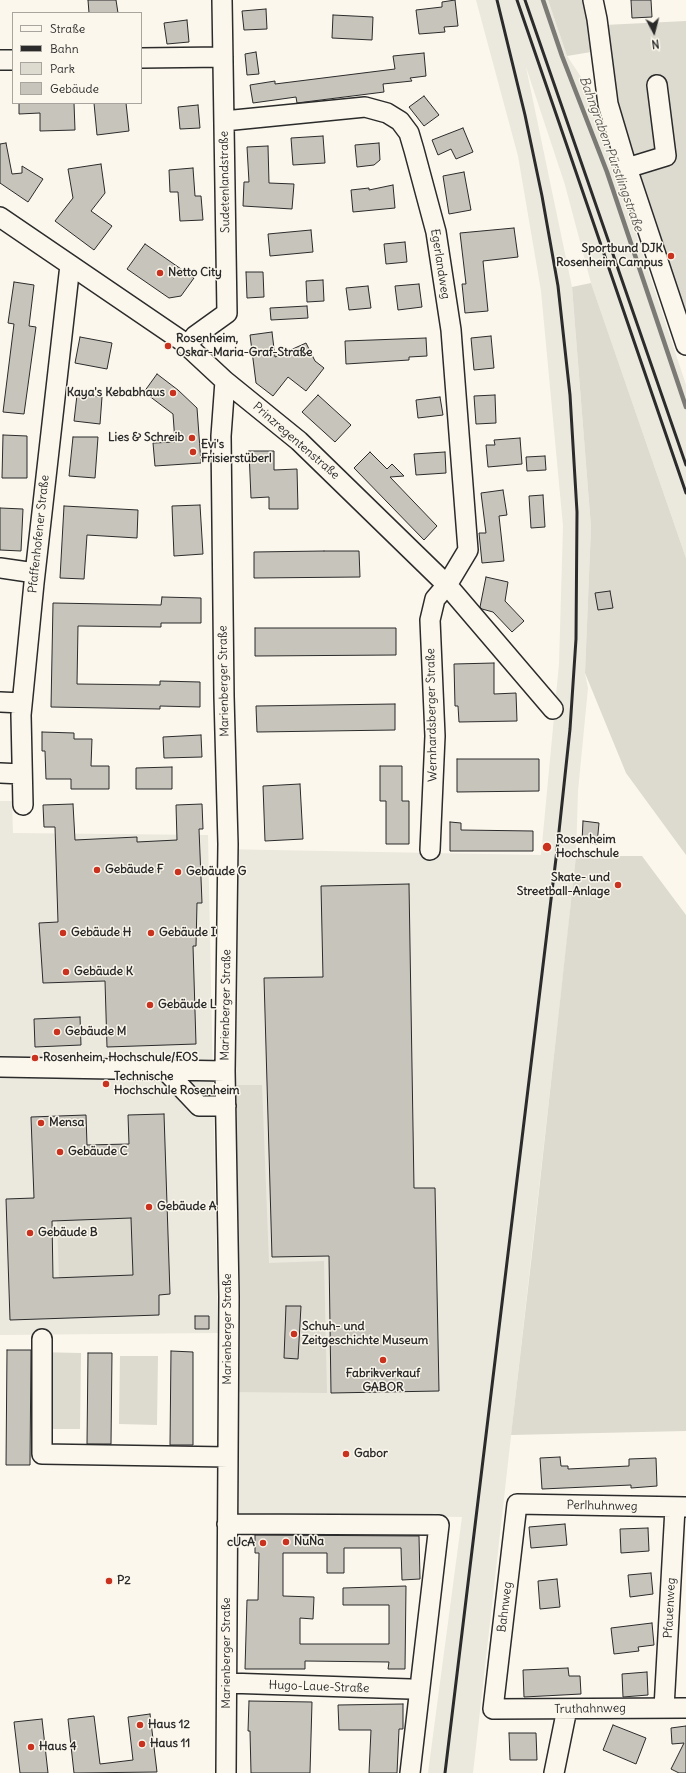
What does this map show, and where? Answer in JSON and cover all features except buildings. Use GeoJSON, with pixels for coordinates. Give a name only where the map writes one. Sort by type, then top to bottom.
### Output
{"type":"FeatureCollection","features":[{"type":"Feature","properties":{"kind":"street","name":"Sudetenlandstraße"},"geometry":{"type":"LineString","coordinates":[[187,346],[195,336],[227,313],[222,0]]}},
{"type":"Feature","properties":{"kind":"street"},"geometry":{"type":"LineString","coordinates":[[593,0],[597,19],[608,104],[627,168],[686,345]]}},
{"type":"Feature","properties":{"kind":"street"},"geometry":{"type":"LineString","coordinates":[[142,58],[223,57]]}},
{"type":"Feature","properties":{"kind":"street"},"geometry":{"type":"LineString","coordinates":[[0,60],[12,60]]}},
{"type":"Feature","properties":{"kind":"street"},"geometry":{"type":"LineString","coordinates":[[627,168],[666,156],[657,85]]}},
{"type":"Feature","properties":{"kind":"street","name":"Egerlandweg"},"geometry":{"type":"LineString","coordinates":[[224,121],[365,107],[387,113],[400,121],[409,133],[436,232],[451,330],[468,550],[447,585]]}},
{"type":"Feature","properties":{"kind":"street","name":"Prinzregentenstraße"},"geometry":{"type":"LineString","coordinates":[[0,217],[187,346],[225,381],[299,441],[447,585],[553,709]]}},
{"type":"Feature","properties":{"kind":"street","name":"Pfaffenhofener Straße"},"geometry":{"type":"LineString","coordinates":[[23,805],[22,703],[35,573],[70,265]]}},
{"type":"Feature","properties":{"kind":"street","name":"Marienberger Straße"},"geometry":{"type":"LineString","coordinates":[[225,381],[221,436],[224,696],[228,844],[225,1070],[229,1297],[226,1773]]}},
{"type":"Feature","properties":{"kind":"street"},"geometry":{"type":"LineString","coordinates":[[0,568],[35,573]]}},
{"type":"Feature","properties":{"kind":"street","name":"Wernhardsberger Straße"},"geometry":{"type":"LineString","coordinates":[[430,850],[434,736],[430,620],[435,599],[447,585]]}},
{"type":"Feature","properties":{"kind":"street"},"geometry":{"type":"LineString","coordinates":[[0,702],[22,703]]}},
{"type":"Feature","properties":{"kind":"street"},"geometry":{"type":"LineString","coordinates":[[0,773],[22,774]]}},
{"type":"Feature","properties":{"kind":"street"},"geometry":{"type":"LineString","coordinates":[[0,1067],[225,1070]]}},
{"type":"Feature","properties":{"kind":"street"},"geometry":{"type":"LineString","coordinates":[[164,1069],[199,1106],[226,1106]]}},
{"type":"Feature","properties":{"kind":"street"},"geometry":{"type":"LineString","coordinates":[[42,1339],[42,1454],[228,1457]]}},
{"type":"Feature","properties":{"kind":"street","name":"Perlhuhnweg"},"geometry":{"type":"LineString","coordinates":[[517,1504],[681,1508]]}},
{"type":"Feature","properties":{"kind":"street","name":"Bahnweg"},"geometry":{"type":"LineString","coordinates":[[493,1709],[517,1504]]}},
{"type":"Feature","properties":{"kind":"street","name":"Pfauenweg"},"geometry":{"type":"LineString","coordinates":[[664,1708],[681,1508]]}},
{"type":"Feature","properties":{"kind":"street"},"geometry":{"type":"LineString","coordinates":[[227,1524],[439,1524],[410,1773]]}},
{"type":"Feature","properties":{"kind":"street","name":"Hugo-Laue-Straße"},"geometry":{"type":"LineString","coordinates":[[227,1683],[410,1689]]}},
{"type":"Feature","properties":{"kind":"street","name":"Truthahnweg"},"geometry":{"type":"LineString","coordinates":[[493,1709],[686,1708]]}},
{"type":"Feature","properties":{"kind":"street"},"geometry":{"type":"LineString","coordinates":[[554,1773],[567,1709]]}},
{"type":"Feature","properties":{"kind":"shaded area","name":"Gabor"},"geometry":{"type":"Polygon","coordinates":[[[476,0],[548,0],[567,56],[600,105],[615,170],[686,385],[686,558],[591,283],[565,185],[526,67],[572,287],[591,527],[585,673],[588,688],[578,791],[576,856],[473,1773],[428,1773],[462,1517],[234,1513],[218,849],[541,855],[559,664],[563,526],[541,291],[518,156],[476,0]]]}},
{"type":"Feature","properties":{"kind":"shaded area","name":"Technische Hochschule Rosenheim"},"geometry":{"type":"Polygon","coordinates":[[[0,801],[12,801],[13,833],[208,835],[218,1333],[0,1335],[0,801]]]}},
{"type":"Feature","properties":{"kind":"green space"},"geometry":{"type":"Polygon","coordinates":[[[548,0],[587,0],[597,51],[567,56],[548,0]]]}},
{"type":"Feature","properties":{"kind":"green space","name":"Sportbund DJK Rosenheim Campus"},"geometry":{"type":"Polygon","coordinates":[[[686,21],[686,345],[627,168],[604,25],[686,21]]]}},
{"type":"Feature","properties":{"kind":"green space"},"geometry":{"type":"Polygon","coordinates":[[[591,283],[686,558],[686,855],[626,773],[585,673],[591,527],[572,287],[591,283]]]}},
{"type":"Feature","properties":{"kind":"green space"},"geometry":{"type":"Polygon","coordinates":[[[576,856],[642,856],[686,915],[686,1431],[511,1435],[576,856]]]}},
{"type":"Feature","properties":{"kind":"green space"},"geometry":{"type":"Polygon","coordinates":[[[235,1085],[262,1085],[269,1263],[324,1261],[327,1393],[234,1392],[236,1262],[235,1085]]]}},
{"type":"Feature","properties":{"kind":"green space"},"geometry":{"type":"Polygon","coordinates":[[[131,1218],[133,1275],[59,1278],[57,1221],[131,1218]]]}},
{"type":"Feature","properties":{"kind":"green space"},"geometry":{"type":"Polygon","coordinates":[[[36,1352],[81,1353],[80,1429],[36,1429],[36,1352]]]}},
{"type":"Feature","properties":{"kind":"green space"},"geometry":{"type":"Polygon","coordinates":[[[120,1356],[158,1356],[157,1425],[119,1424],[120,1356]]]}},
{"type":"Feature","properties":{"kind":"waterway","name":"Bahngraben Pürstlingstraße"},"geometry":{"type":"LineString","coordinates":[[543,0],[562,56],[607,172],[686,407]]}},
{"type":"Feature","properties":{"kind":"railway"},"geometry":{"type":"LineString","coordinates":[[445,1773],[557,850],[570,729],[576,639],[577,512],[570,395],[558,286],[542,196],[525,115],[497,0]]}},
{"type":"Feature","properties":{"kind":"railway"},"geometry":{"type":"LineString","coordinates":[[517,0],[686,493]]}},
{"type":"Feature","properties":{"kind":"railway"},"geometry":{"type":"LineString","coordinates":[[525,0],[686,465]]}},
{"type":"Feature","properties":{"kind":"place","name":"Sportbund DJK Rosenheim Campus"},"geometry":{"type":"Point","coordinates":[671,256]}},
{"type":"Feature","properties":{"kind":"place","name":"Netto City"},"geometry":{"type":"Point","coordinates":[160,273]}},
{"type":"Feature","properties":{"kind":"place","name":"Rosenheim, Oskar-Maria-Graf-Straße"},"geometry":{"type":"Point","coordinates":[168,346]}},
{"type":"Feature","properties":{"kind":"place","name":"Kaya's Kebabhaus"},"geometry":{"type":"Point","coordinates":[173,393]}},
{"type":"Feature","properties":{"kind":"place","name":"Lies & Schreib"},"geometry":{"type":"Point","coordinates":[192,438]}},
{"type":"Feature","properties":{"kind":"place","name":"Evi's Frisierstüberl"},"geometry":{"type":"Point","coordinates":[193,452]}},
{"type":"Feature","properties":{"kind":"place","name":"Rosenheim Hochschule"},"geometry":{"type":"Point","coordinates":[547,847]}},
{"type":"Feature","properties":{"kind":"place","name":"Gebäude F"},"geometry":{"type":"Point","coordinates":[97,870]}},
{"type":"Feature","properties":{"kind":"place","name":"Gebäude G"},"geometry":{"type":"Point","coordinates":[178,872]}},
{"type":"Feature","properties":{"kind":"place","name":"Skate- und Streetball-Anlage"},"geometry":{"type":"Point","coordinates":[618,885]}},
{"type":"Feature","properties":{"kind":"place","name":"Gebäude H"},"geometry":{"type":"Point","coordinates":[63,933]}},
{"type":"Feature","properties":{"kind":"place","name":"Gebäude I"},"geometry":{"type":"Point","coordinates":[151,933]}},
{"type":"Feature","properties":{"kind":"place","name":"Gebäude K"},"geometry":{"type":"Point","coordinates":[66,972]}},
{"type":"Feature","properties":{"kind":"place","name":"Gebäude L"},"geometry":{"type":"Point","coordinates":[150,1005]}},
{"type":"Feature","properties":{"kind":"place","name":"Gebäude M"},"geometry":{"type":"Point","coordinates":[57,1032]}},
{"type":"Feature","properties":{"kind":"place","name":"Rosenheim, Hochschule/FOS"},"geometry":{"type":"Point","coordinates":[35,1058]}},
{"type":"Feature","properties":{"kind":"place","name":"Technische Hochschule Rosenheim"},"geometry":{"type":"Point","coordinates":[106,1084]}},
{"type":"Feature","properties":{"kind":"place","name":"Mensa"},"geometry":{"type":"Point","coordinates":[41,1123]}},
{"type":"Feature","properties":{"kind":"place","name":"Gebäude C"},"geometry":{"type":"Point","coordinates":[60,1152]}},
{"type":"Feature","properties":{"kind":"place","name":"Gebäude A"},"geometry":{"type":"Point","coordinates":[149,1207]}},
{"type":"Feature","properties":{"kind":"place","name":"Gebäude B"},"geometry":{"type":"Point","coordinates":[30,1233]}},
{"type":"Feature","properties":{"kind":"place","name":"Schuh- und Zeitgeschichte Museum"},"geometry":{"type":"Point","coordinates":[294,1334]}},
{"type":"Feature","properties":{"kind":"place","name":"Fabrikverkauf GABOR"},"geometry":{"type":"Point","coordinates":[383,1360]}},
{"type":"Feature","properties":{"kind":"place","name":"Gabor"},"geometry":{"type":"Point","coordinates":[346,1454]}},
{"type":"Feature","properties":{"kind":"place","name":"NuNa"},"geometry":{"type":"Point","coordinates":[286,1542]}},
{"type":"Feature","properties":{"kind":"place","name":"cUcA"},"geometry":{"type":"Point","coordinates":[263,1543]}},
{"type":"Feature","properties":{"kind":"place","name":"P2"},"geometry":{"type":"Point","coordinates":[109,1581]}},
{"type":"Feature","properties":{"kind":"place","name":"Haus 12"},"geometry":{"type":"Point","coordinates":[140,1725]}},
{"type":"Feature","properties":{"kind":"place","name":"Haus 11"},"geometry":{"type":"Point","coordinates":[142,1744]}},
{"type":"Feature","properties":{"kind":"place","name":"Haus 4"},"geometry":{"type":"Point","coordinates":[31,1747]}}]}
